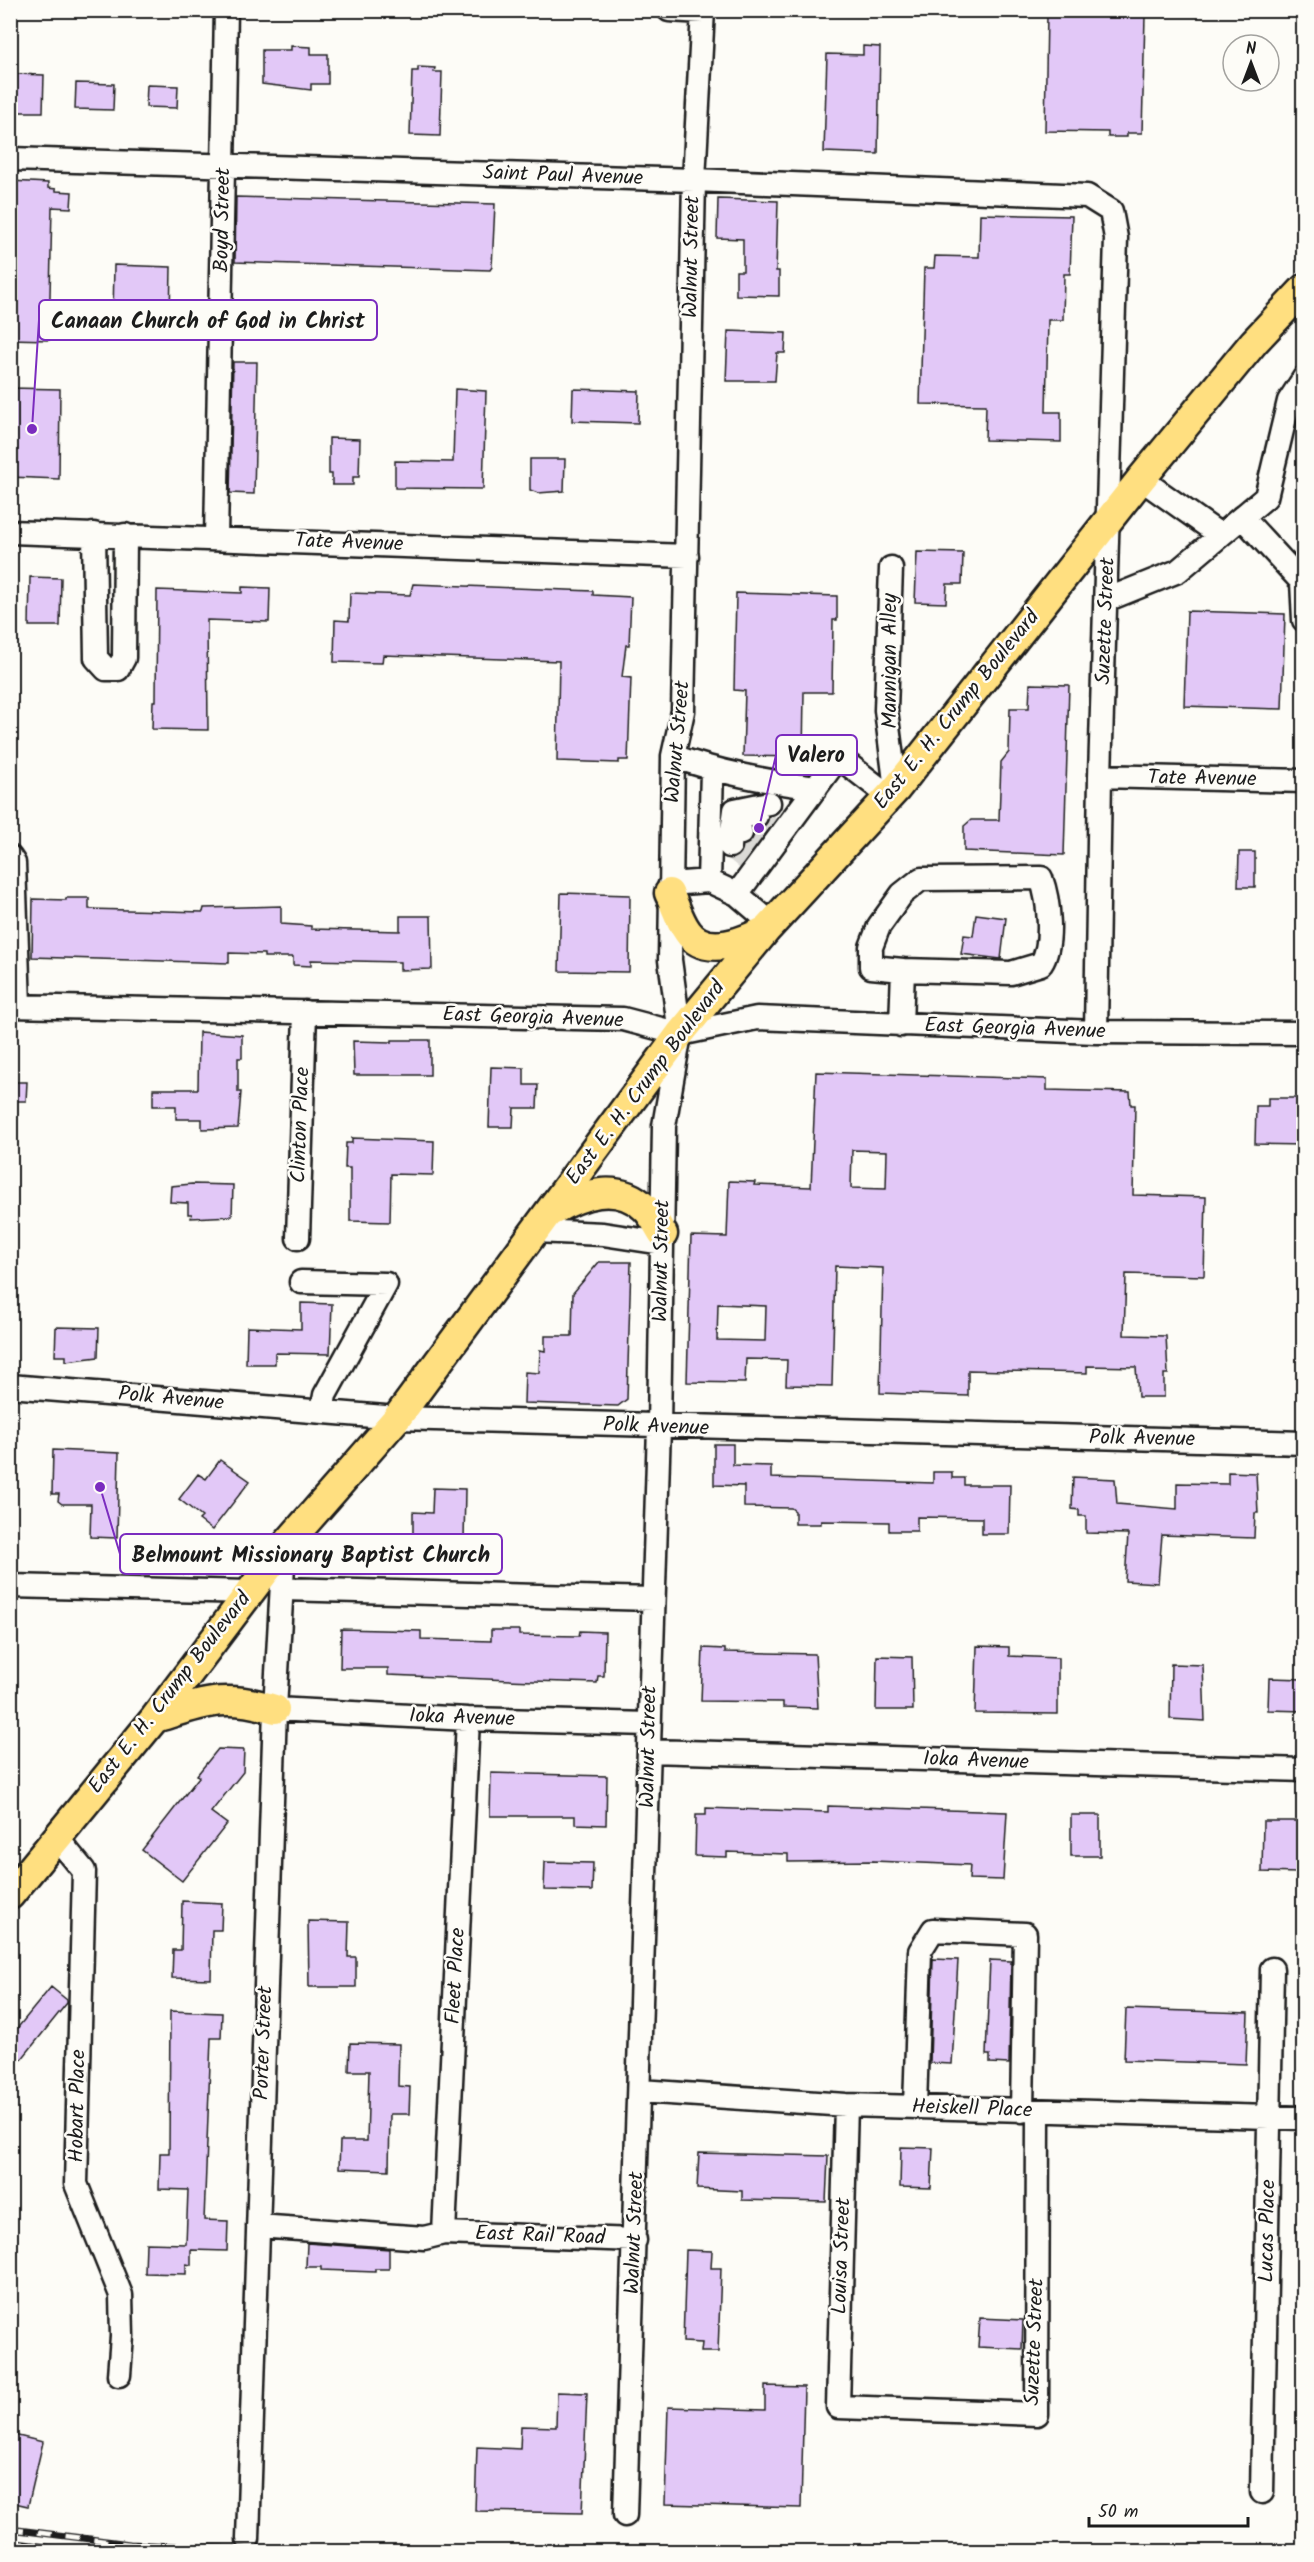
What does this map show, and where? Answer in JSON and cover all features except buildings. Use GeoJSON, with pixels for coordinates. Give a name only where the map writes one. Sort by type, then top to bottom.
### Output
{"type":"FeatureCollection","features":[{"type":"Feature","properties":{"kind":"main road","name":"East E. H. Crump Boulevard"},"geometry":{"type":"LineString","coordinates":[[10,1895],[155,1718],[284,1547],[397,1418],[680,1034],[769,927],[892,793],[1109,519],[1254,342],[1304,290]]}},
{"type":"Feature","properties":{"kind":"main road"},"geometry":{"type":"LineString","coordinates":[[670,888],[686,930],[694,940],[703,944],[716,945],[746,940],[769,927]]}},
{"type":"Feature","properties":{"kind":"main road"},"geometry":{"type":"LineString","coordinates":[[542,1222],[578,1196],[610,1192],[630,1197],[646,1208],[662,1238]]}},
{"type":"Feature","properties":{"kind":"main road"},"geometry":{"type":"LineString","coordinates":[[155,1718],[211,1701],[232,1699],[275,1709]]}},
{"type":"Feature","properties":{"kind":"street","name":"Boyd Street"},"geometry":{"type":"LineString","coordinates":[[216,538],[226,10]]}},
{"type":"Feature","properties":{"kind":"street"},"geometry":{"type":"LineString","coordinates":[[669,10],[703,11]]}},
{"type":"Feature","properties":{"kind":"street","name":"Walnut Street"},"geometry":{"type":"LineString","coordinates":[[625,2515],[659,1427],[664,1126],[680,1034],[670,960],[670,888],[673,756],[683,711],[694,180],[703,11]]}},
{"type":"Feature","properties":{"kind":"street","name":"Saint Paul Avenue"},"geometry":{"type":"LineString","coordinates":[[10,159],[694,180],[1087,196],[1111,211]]}},
{"type":"Feature","properties":{"kind":"street","name":"Suzette Street"},"geometry":{"type":"LineString","coordinates":[[1096,1032],[1100,777],[1116,238],[1111,211]]}},
{"type":"Feature","properties":{"kind":"street"},"geometry":{"type":"LineString","coordinates":[[1106,600],[1178,571],[1266,497],[1288,401],[1304,378]]}},
{"type":"Feature","properties":{"kind":"street"},"geometry":{"type":"LineString","coordinates":[[1142,479],[1220,535]]}},
{"type":"Feature","properties":{"kind":"street"},"geometry":{"type":"LineString","coordinates":[[1242,517],[1302,582],[1304,620]]}},
{"type":"Feature","properties":{"kind":"street","name":"Tate Avenue"},"geometry":{"type":"LineString","coordinates":[[10,532],[687,556]]}},
{"type":"Feature","properties":{"kind":"street"},"geometry":{"type":"LineString","coordinates":[[94,534],[96,658],[106,669],[118,669],[124,658],[125,535]]}},
{"type":"Feature","properties":{"kind":"street","name":"Mannigan Alley"},"geometry":{"type":"LineString","coordinates":[[891,568],[886,710],[892,793]]}},
{"type":"Feature","properties":{"kind":"street"},"geometry":{"type":"LineString","coordinates":[[95,582],[125,581]]}},
{"type":"Feature","properties":{"kind":"street"},"geometry":{"type":"LineString","coordinates":[[673,756],[712,770],[753,779],[816,788]]}},
{"type":"Feature","properties":{"kind":"street"},"geometry":{"type":"LineString","coordinates":[[762,823],[816,788],[834,763],[845,762],[892,793]]}},
{"type":"Feature","properties":{"kind":"street"},"geometry":{"type":"LineString","coordinates":[[709,881],[712,770]]}},
{"type":"Feature","properties":{"kind":"street","name":"Tate Avenue"},"geometry":{"type":"LineString","coordinates":[[1100,777],[1304,781]]}},
{"type":"Feature","properties":{"kind":"street"},"geometry":{"type":"LineString","coordinates":[[711,806],[762,823]]}},
{"type":"Feature","properties":{"kind":"street"},"geometry":{"type":"LineString","coordinates":[[737,894],[758,858],[762,823]]}},
{"type":"Feature","properties":{"kind":"street"},"geometry":{"type":"LineString","coordinates":[[10,857],[14,863],[15,1006]]}},
{"type":"Feature","properties":{"kind":"street"},"geometry":{"type":"LineString","coordinates":[[1041,878],[1048,898],[1047,954],[1041,964],[1011,973],[903,970],[870,967],[871,947],[879,926],[902,894],[921,879],[1041,878]]}},
{"type":"Feature","properties":{"kind":"street"},"geometry":{"type":"LineString","coordinates":[[670,888],[709,881],[737,894],[769,927]]}},
{"type":"Feature","properties":{"kind":"street"},"geometry":{"type":"LineString","coordinates":[[901,1025],[903,970]]}},
{"type":"Feature","properties":{"kind":"street","name":"East Georgia Avenue"},"geometry":{"type":"LineString","coordinates":[[15,1006],[623,1019],[680,1034],[756,1018],[1096,1032],[1304,1033]]}},
{"type":"Feature","properties":{"kind":"street","name":"Clinton Place"},"geometry":{"type":"LineString","coordinates":[[298,1238],[305,1012]]}},
{"type":"Feature","properties":{"kind":"street"},"geometry":{"type":"LineString","coordinates":[[542,1222],[603,1234],[662,1238]]}},
{"type":"Feature","properties":{"kind":"street"},"geometry":{"type":"LineString","coordinates":[[301,1282],[386,1284],[325,1395],[322,1412]]}},
{"type":"Feature","properties":{"kind":"street","name":"Polk Avenue"},"geometry":{"type":"LineString","coordinates":[[10,1386],[397,1418],[1304,1443]]}},
{"type":"Feature","properties":{"kind":"street","name":"Porter Street"},"geometry":{"type":"LineString","coordinates":[[248,2539],[275,1709],[284,1547]]}},
{"type":"Feature","properties":{"kind":"street"},"geometry":{"type":"LineString","coordinates":[[10,1586],[249,1592]]}},
{"type":"Feature","properties":{"kind":"street"},"geometry":{"type":"LineString","coordinates":[[283,1589],[653,1599]]}},
{"type":"Feature","properties":{"kind":"street","name":"Ioka Avenue"},"geometry":{"type":"LineString","coordinates":[[275,1709],[468,1719],[650,1724]]}},
{"type":"Feature","properties":{"kind":"street","name":"Fleet Place"},"geometry":{"type":"LineString","coordinates":[[444,2233],[468,1719]]}},
{"type":"Feature","properties":{"kind":"street","name":"Ioka Avenue"},"geometry":{"type":"LineString","coordinates":[[649,1751],[1304,1770]]}},
{"type":"Feature","properties":{"kind":"street","name":"Hobart Place"},"geometry":{"type":"LineString","coordinates":[[57,1838],[84,1872],[76,2184],[121,2295],[122,2336],[119,2375]]}},
{"type":"Feature","properties":{"kind":"street"},"geometry":{"type":"LineString","coordinates":[[915,2107],[920,1951],[933,1930],[1025,1934],[1030,2111]]}},
{"type":"Feature","properties":{"kind":"street","name":"Lucas Place"},"geometry":{"type":"LineString","coordinates":[[1262,2492],[1272,1969]]}},
{"type":"Feature","properties":{"kind":"street","name":"Heiskell Place"},"geometry":{"type":"LineString","coordinates":[[640,2091],[915,2107],[1304,2118]]}},
{"type":"Feature","properties":{"kind":"street","name":"Louisa Street"},"geometry":{"type":"LineString","coordinates":[[838,2407],[846,2104]]}},
{"type":"Feature","properties":{"kind":"street","name":"Suzette Street"},"geometry":{"type":"LineString","coordinates":[[838,2407],[1037,2414],[1030,2111]]}},
{"type":"Feature","properties":{"kind":"street","name":"East Rail Road"},"geometry":{"type":"LineString","coordinates":[[258,2226],[424,2238],[444,2233],[635,2240]]}},
{"type":"Feature","properties":{"kind":"tunnel"},"geometry":{"type":"LineString","coordinates":[[756,816],[773,830]]}},
{"type":"Feature","properties":{"kind":"tunnel"},"geometry":{"type":"LineString","coordinates":[[741,833],[759,847]]}},
{"type":"Feature","properties":{"kind":"tunnel"},"geometry":{"type":"LineString","coordinates":[[730,846],[748,861]]}},
{"type":"Feature","properties":{"kind":"railway"},"geometry":{"type":"LineString","coordinates":[[10,2529],[130,2544],[303,2552]]}},
{"type":"Feature","properties":{"kind":"railway"},"geometry":{"type":"LineString","coordinates":[[10,2542],[81,2552]]}},
{"type":"Feature","properties":{"kind":"place","name":"Canaan Church of God in Christ"},"geometry":{"type":"Point","coordinates":[32,429]}},
{"type":"Feature","properties":{"kind":"place","name":"Valero"},"geometry":{"type":"Point","coordinates":[759,828]}},
{"type":"Feature","properties":{"kind":"place","name":"Belmount Missionary Baptist Church"},"geometry":{"type":"Point","coordinates":[100,1487]}}]}
